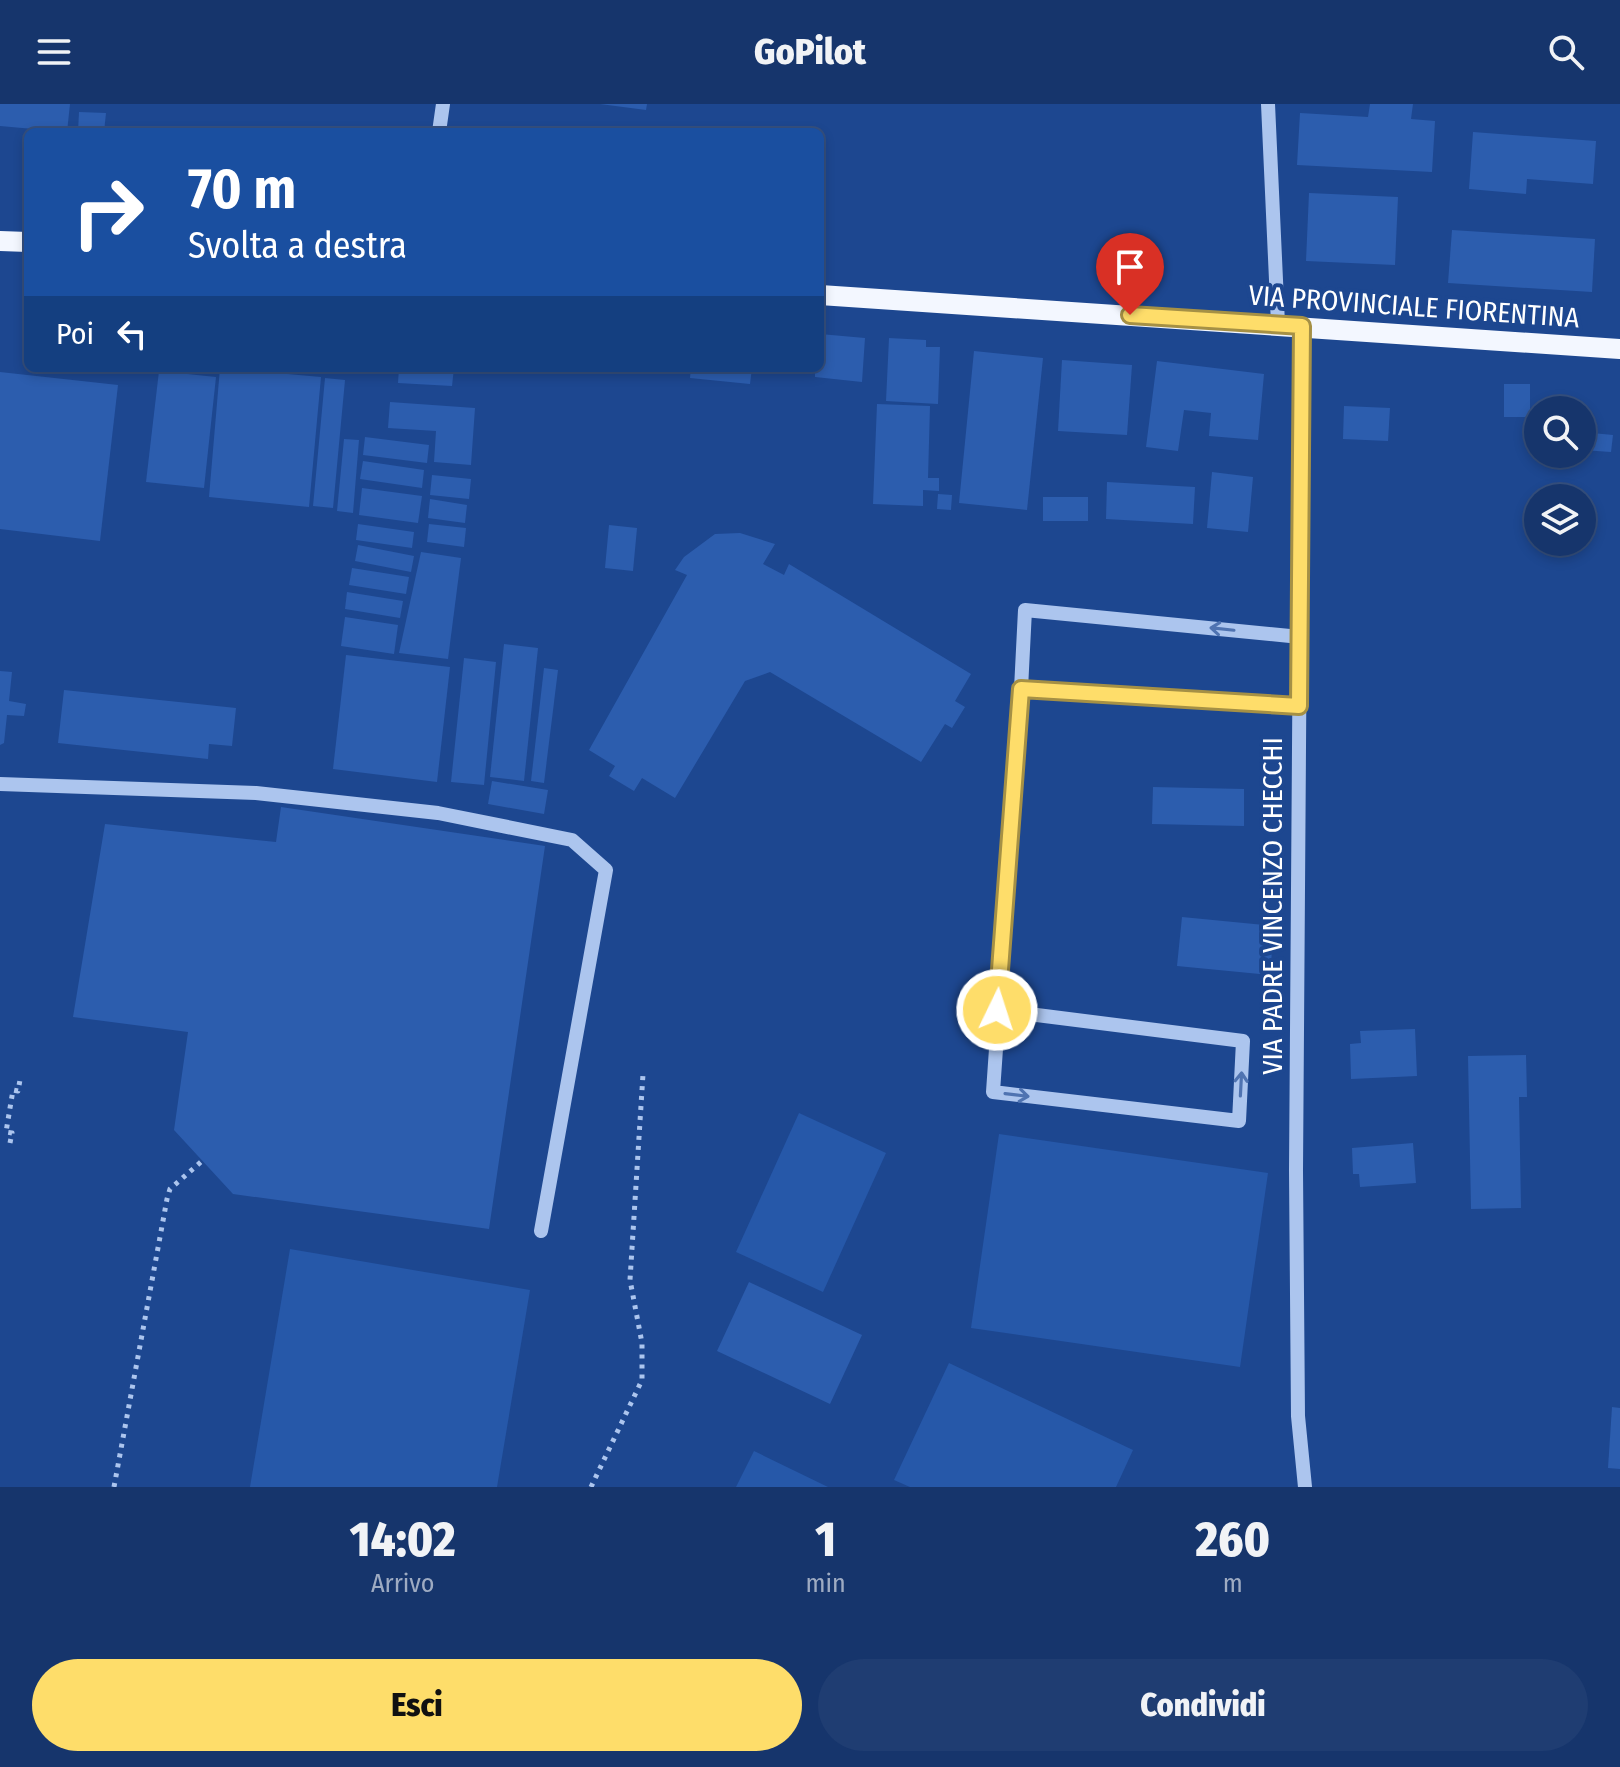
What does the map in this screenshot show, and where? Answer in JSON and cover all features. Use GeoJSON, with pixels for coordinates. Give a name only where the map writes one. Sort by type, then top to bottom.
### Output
{"type":"FeatureCollection","features":[{"type":"Feature","properties":{"kind":"main road"},"geometry":{"type":"LineString","coordinates":[[0,241],[24,242]]}},
{"type":"Feature","properties":{"kind":"main road","name":"VIA PROVINCIALE FIORENTINA"},"geometry":{"type":"LineString","coordinates":[[824,295],[1620,349]]}},
{"type":"Feature","properties":{"kind":"street"},"geometry":{"type":"LineString","coordinates":[[440,128],[443,104]]}},
{"type":"Feature","properties":{"kind":"street"},"geometry":{"type":"LineString","coordinates":[[1268,104],[1278,324]]}},
{"type":"Feature","properties":{"kind":"street","name":"VIA PADRE VINCENZO CHECCHI"},"geometry":{"type":"LineString","coordinates":[[1302,326],[1298,1416],[1305,1487]]}},
{"type":"Feature","properties":{"kind":"street"},"geometry":{"type":"LineString","coordinates":[[997,1010],[1243,1041],[1239,1121],[993,1092],[997,1010],[1025,610],[1300,637]]}},
{"type":"Feature","properties":{"kind":"street"},"geometry":{"type":"LineString","coordinates":[[1021,689],[1299,706]]}},
{"type":"Feature","properties":{"kind":"street"},"geometry":{"type":"LineString","coordinates":[[0,784],[256,793],[438,813],[572,840],[606,870],[541,1231]]}},
{"type":"Feature","properties":{"kind":"path"},"geometry":{"type":"LineString","coordinates":[[591,1487],[642,1380],[642,1343],[630,1280],[643,1074]]}},
{"type":"Feature","properties":{"kind":"path"},"geometry":{"type":"LineString","coordinates":[[10,1143],[12,1133],[6,1132],[13,1090],[18,1091],[20,1080]]}},
{"type":"Feature","properties":{"kind":"path"},"geometry":{"type":"LineString","coordinates":[[114,1487],[167,1199],[170,1189],[202,1161]]}},
{"type":"Feature","properties":{"kind":"shaded area"},"geometry":{"type":"Polygon","coordinates":[[[799,1113],[886,1153],[823,1292],[736,1252],[799,1113]]]}},
{"type":"Feature","properties":{"kind":"shaded area"},"geometry":{"type":"Polygon","coordinates":[[[999,1134],[1268,1173],[1240,1367],[971,1328],[999,1134]]]}},
{"type":"Feature","properties":{"kind":"shaded area"},"geometry":{"type":"Polygon","coordinates":[[[290,1249],[530,1290],[497,1487],[250,1487],[290,1249]]]}},
{"type":"Feature","properties":{"kind":"shaded area"},"geometry":{"type":"Polygon","coordinates":[[[949,1363],[1133,1450],[1116,1487],[910,1487],[894,1480],[949,1363]]]}},
{"type":"Feature","properties":{"kind":"shaded area"},"geometry":{"type":"Polygon","coordinates":[[[754,1451],[828,1487],[736,1487],[754,1451]]]}},
{"type":"Feature","properties":{"kind":"building"},"geometry":{"type":"Polygon","coordinates":[[[0,104],[70,104],[67,128],[0,126],[0,104]]]}},
{"type":"Feature","properties":{"kind":"building"},"geometry":{"type":"Polygon","coordinates":[[[600,104],[647,104],[646,110],[600,104]]]}},
{"type":"Feature","properties":{"kind":"building"},"geometry":{"type":"Polygon","coordinates":[[[1370,104],[1413,104],[1411,119],[1435,121],[1432,172],[1297,165],[1300,113],[1368,117],[1370,104]]]}},
{"type":"Feature","properties":{"kind":"building"},"geometry":{"type":"Polygon","coordinates":[[[79,112],[106,113],[104,128],[78,128],[79,112]]]}},
{"type":"Feature","properties":{"kind":"building"},"geometry":{"type":"Polygon","coordinates":[[[1473,132],[1596,141],[1593,184],[1527,179],[1526,194],[1469,189],[1473,132]]]}},
{"type":"Feature","properties":{"kind":"building"},"geometry":{"type":"Polygon","coordinates":[[[1309,193],[1398,197],[1395,265],[1306,261],[1309,193]]]}},
{"type":"Feature","properties":{"kind":"building"},"geometry":{"type":"Polygon","coordinates":[[[1452,230],[1595,239],[1592,292],[1448,283],[1452,230]]]}},
{"type":"Feature","properties":{"kind":"building"},"geometry":{"type":"Polygon","coordinates":[[[824,334],[865,338],[862,382],[815,377],[815,372],[824,372],[824,334]]]}},
{"type":"Feature","properties":{"kind":"building"},"geometry":{"type":"Polygon","coordinates":[[[889,338],[926,340],[926,347],[940,347],[938,404],[886,401],[889,338]]]}},
{"type":"Feature","properties":{"kind":"building"},"geometry":{"type":"Polygon","coordinates":[[[974,351],[1043,358],[1027,510],[959,503],[974,351]]]}},
{"type":"Feature","properties":{"kind":"building"},"geometry":{"type":"Polygon","coordinates":[[[1062,360],[1132,365],[1127,435],[1058,431],[1062,360]]]}},
{"type":"Feature","properties":{"kind":"building"},"geometry":{"type":"Polygon","coordinates":[[[1157,361],[1264,374],[1258,440],[1209,436],[1211,413],[1184,410],[1178,451],[1146,447],[1157,361]]]}},
{"type":"Feature","properties":{"kind":"building"},"geometry":{"type":"Polygon","coordinates":[[[0,372],[118,385],[100,541],[0,529],[0,372]]]}},
{"type":"Feature","properties":{"kind":"building"},"geometry":{"type":"Polygon","coordinates":[[[159,372],[216,377],[204,488],[146,482],[159,372]]]}},
{"type":"Feature","properties":{"kind":"building"},"geometry":{"type":"Polygon","coordinates":[[[220,372],[321,377],[309,507],[209,497],[220,372]]]}},
{"type":"Feature","properties":{"kind":"building"},"geometry":{"type":"Polygon","coordinates":[[[399,372],[454,372],[452,386],[398,383],[399,372]]]}},
{"type":"Feature","properties":{"kind":"building"},"geometry":{"type":"Polygon","coordinates":[[[691,372],[752,372],[750,384],[690,378],[691,372]]]}},
{"type":"Feature","properties":{"kind":"building"},"geometry":{"type":"Polygon","coordinates":[[[325,378],[345,380],[333,508],[313,506],[325,378]]]}},
{"type":"Feature","properties":{"kind":"building"},"geometry":{"type":"Polygon","coordinates":[[[1504,384],[1530,384],[1530,396],[1524,396],[1524,417],[1504,417],[1504,384]]]}},
{"type":"Feature","properties":{"kind":"building"},"geometry":{"type":"Polygon","coordinates":[[[390,402],[475,408],[471,465],[434,462],[436,431],[388,428],[390,402]]]}},
{"type":"Feature","properties":{"kind":"building"},"geometry":{"type":"Polygon","coordinates":[[[877,404],[930,406],[928,478],[939,478],[939,491],[923,490],[923,506],[873,504],[877,404]]]}},
{"type":"Feature","properties":{"kind":"building"},"geometry":{"type":"Polygon","coordinates":[[[1344,406],[1390,408],[1388,441],[1343,439],[1344,406]]]}},
{"type":"Feature","properties":{"kind":"building"},"geometry":{"type":"Polygon","coordinates":[[[1596,433],[1613,435],[1611,452],[1596,451],[1596,433]]]}},
{"type":"Feature","properties":{"kind":"building"},"geometry":{"type":"Polygon","coordinates":[[[365,437],[429,445],[427,463],[363,455],[365,437]]]}},
{"type":"Feature","properties":{"kind":"building"},"geometry":{"type":"Polygon","coordinates":[[[344,439],[359,440],[353,513],[337,511],[344,439]]]}},
{"type":"Feature","properties":{"kind":"building"},"geometry":{"type":"Polygon","coordinates":[[[363,461],[424,470],[422,488],[360,479],[363,461]]]}},
{"type":"Feature","properties":{"kind":"building"},"geometry":{"type":"Polygon","coordinates":[[[1212,472],[1253,477],[1248,532],[1207,528],[1212,472]]]}},
{"type":"Feature","properties":{"kind":"building"},"geometry":{"type":"Polygon","coordinates":[[[432,475],[471,479],[469,499],[430,495],[432,475]]]}},
{"type":"Feature","properties":{"kind":"building"},"geometry":{"type":"Polygon","coordinates":[[[1107,482],[1195,487],[1193,524],[1106,519],[1107,482]]]}},
{"type":"Feature","properties":{"kind":"building"},"geometry":{"type":"Polygon","coordinates":[[[362,488],[422,496],[418,523],[359,515],[362,488]]]}},
{"type":"Feature","properties":{"kind":"building"},"geometry":{"type":"Polygon","coordinates":[[[938,494],[952,495],[951,510],[937,509],[938,494]]]}},
{"type":"Feature","properties":{"kind":"building"},"geometry":{"type":"Polygon","coordinates":[[[1043,497],[1088,497],[1088,521],[1043,521],[1043,497]]]}},
{"type":"Feature","properties":{"kind":"building"},"geometry":{"type":"Polygon","coordinates":[[[430,499],[467,505],[465,523],[428,518],[430,499]]]}},
{"type":"Feature","properties":{"kind":"building"},"geometry":{"type":"Polygon","coordinates":[[[358,524],[414,532],[412,548],[356,540],[358,524]]]}},
{"type":"Feature","properties":{"kind":"building"},"geometry":{"type":"Polygon","coordinates":[[[429,524],[466,528],[464,547],[427,542],[429,524]]]}},
{"type":"Feature","properties":{"kind":"building"},"geometry":{"type":"Polygon","coordinates":[[[609,525],[637,528],[633,571],[605,568],[609,525]]]}},
{"type":"Feature","properties":{"kind":"building"},"geometry":{"type":"Polygon","coordinates":[[[740,533],[775,544],[763,564],[784,575],[789,564],[971,674],[955,701],[965,707],[952,728],[945,724],[921,762],[770,672],[745,681],[675,798],[642,778],[634,791],[609,776],[615,766],[589,750],[687,575],[675,570],[684,557],[715,534],[740,533]]]}},
{"type":"Feature","properties":{"kind":"building"},"geometry":{"type":"Polygon","coordinates":[[[358,545],[414,556],[411,572],[355,561],[358,545]]]}},
{"type":"Feature","properties":{"kind":"building"},"geometry":{"type":"Polygon","coordinates":[[[421,552],[461,558],[448,659],[399,653],[421,552]]]}},
{"type":"Feature","properties":{"kind":"building"},"geometry":{"type":"Polygon","coordinates":[[[352,568],[409,577],[406,594],[349,585],[352,568]]]}},
{"type":"Feature","properties":{"kind":"building"},"geometry":{"type":"Polygon","coordinates":[[[347,592],[403,601],[400,618],[345,609],[347,592]]]}},
{"type":"Feature","properties":{"kind":"building"},"geometry":{"type":"Polygon","coordinates":[[[345,617],[398,625],[394,654],[341,646],[345,617]]]}},
{"type":"Feature","properties":{"kind":"building"},"geometry":{"type":"Polygon","coordinates":[[[504,644],[538,648],[524,781],[490,777],[504,644]]]}},
{"type":"Feature","properties":{"kind":"building"},"geometry":{"type":"Polygon","coordinates":[[[346,655],[450,667],[437,782],[333,769],[346,655]]]}},
{"type":"Feature","properties":{"kind":"building"},"geometry":{"type":"Polygon","coordinates":[[[464,658],[496,662],[484,785],[451,782],[464,658]]]}},
{"type":"Feature","properties":{"kind":"building"},"geometry":{"type":"Polygon","coordinates":[[[544,668],[558,670],[544,783],[531,781],[544,668]]]}},
{"type":"Feature","properties":{"kind":"building"},"geometry":{"type":"Polygon","coordinates":[[[0,671],[12,672],[9,701],[26,704],[24,716],[7,715],[4,743],[0,745],[0,671]]]}},
{"type":"Feature","properties":{"kind":"building"},"geometry":{"type":"Polygon","coordinates":[[[64,690],[236,708],[232,746],[209,744],[208,759],[58,743],[64,690]]]}},
{"type":"Feature","properties":{"kind":"building"},"geometry":{"type":"Polygon","coordinates":[[[492,781],[548,790],[544,814],[488,804],[492,781]]]}},
{"type":"Feature","properties":{"kind":"building"},"geometry":{"type":"Polygon","coordinates":[[[1153,787],[1244,789],[1244,826],[1152,824],[1153,787]]]}},
{"type":"Feature","properties":{"kind":"building"},"geometry":{"type":"Polygon","coordinates":[[[281,807],[545,846],[489,1229],[233,1194],[174,1130],[188,1032],[73,1017],[105,824],[276,842],[281,807]]]}},
{"type":"Feature","properties":{"kind":"building"},"geometry":{"type":"Polygon","coordinates":[[[1182,917],[1274,926],[1270,975],[1177,966],[1182,917]]]}},
{"type":"Feature","properties":{"kind":"building"},"geometry":{"type":"Polygon","coordinates":[[[1415,1029],[1417,1076],[1351,1079],[1350,1044],[1361,1043],[1360,1031],[1415,1029]]]}},
{"type":"Feature","properties":{"kind":"building"},"geometry":{"type":"Polygon","coordinates":[[[1526,1055],[1527,1097],[1519,1097],[1521,1208],[1471,1209],[1468,1056],[1526,1055]]]}},
{"type":"Feature","properties":{"kind":"building"},"geometry":{"type":"Polygon","coordinates":[[[1413,1143],[1416,1183],[1360,1187],[1359,1174],[1353,1174],[1352,1148],[1413,1143]]]}},
{"type":"Feature","properties":{"kind":"building"},"geometry":{"type":"Polygon","coordinates":[[[749,1282],[862,1335],[830,1404],[717,1351],[749,1282]]]}},
{"type":"Feature","properties":{"kind":"building"},"geometry":{"type":"Polygon","coordinates":[[[1612,1407],[1620,1408],[1620,1469],[1608,1468],[1612,1407]]]}},
{"type":"Feature","properties":{"kind":"route"},"geometry":{"type":"LineString","coordinates":[[997,1010],[1021,689],[1299,706],[1302,326],[1130,315]]}}]}
